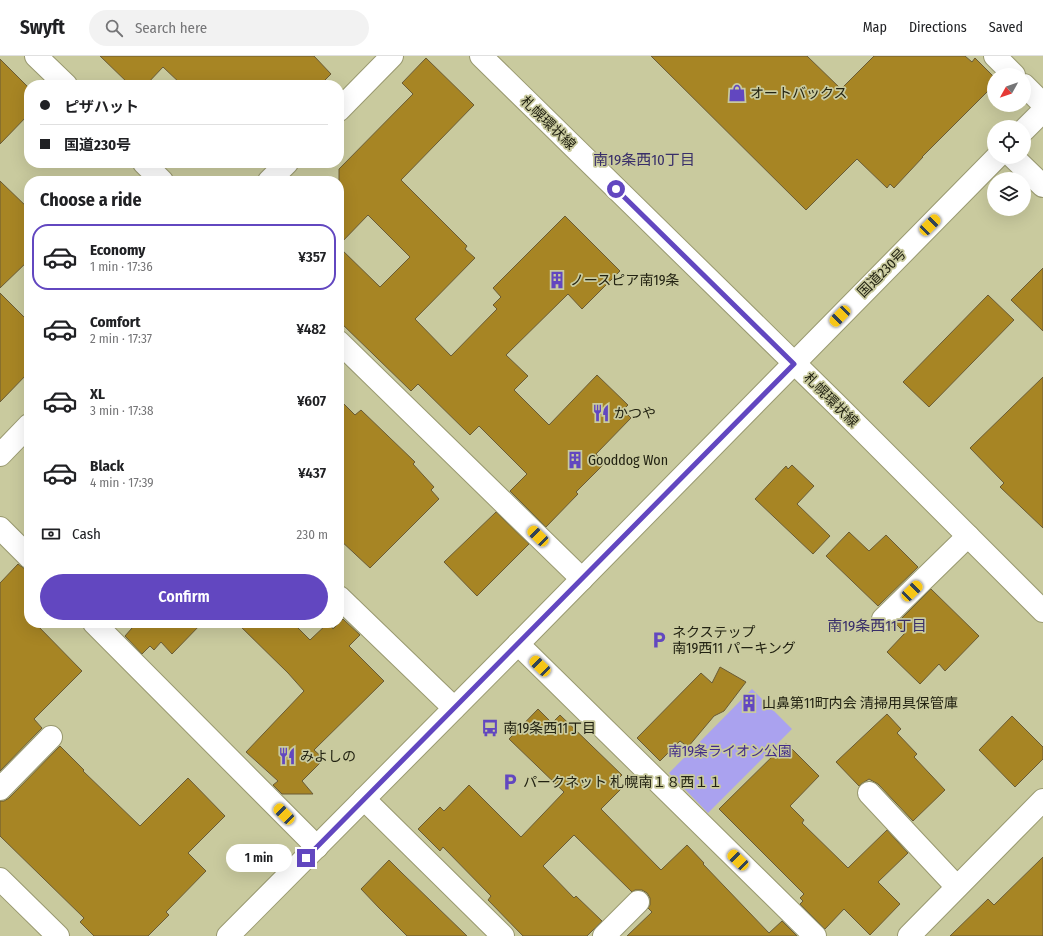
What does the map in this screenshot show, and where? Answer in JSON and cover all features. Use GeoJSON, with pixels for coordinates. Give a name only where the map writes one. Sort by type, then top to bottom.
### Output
{"type":"FeatureCollection","features":[{"type":"Feature","properties":{"kind":"main road"},"geometry":{"type":"LineString","coordinates":[[36,56],[61,80]]}},
{"type":"Feature","properties":{"kind":"main road"},"geometry":{"type":"LineString","coordinates":[[344,105],[392,56]]}},
{"type":"Feature","properties":{"kind":"main road","name":"札幌環状線"},"geometry":{"type":"LineString","coordinates":[[481,56],[1043,611]]}},
{"type":"Feature","properties":{"kind":"main road"},"geometry":{"type":"LineString","coordinates":[[995,56],[1007,68]]}},
{"type":"Feature","properties":{"kind":"main road"},"geometry":{"type":"LineString","coordinates":[[1031,92],[1043,104]]}},
{"type":"Feature","properties":{"kind":"main road"},"geometry":{"type":"LineString","coordinates":[[1031,123],[1043,110]]}},
{"type":"Feature","properties":{"kind":"main road","name":"国道230号"},"geometry":{"type":"LineString","coordinates":[[228,936],[518,644],[990,164]]}},
{"type":"Feature","properties":{"kind":"main road"},"geometry":{"type":"LineString","coordinates":[[1020,164],[1043,186]]}},
{"type":"Feature","properties":{"kind":"main road"},"geometry":{"type":"LineString","coordinates":[[149,168],[157,176]]}},
{"type":"Feature","properties":{"kind":"main road"},"geometry":{"type":"LineString","coordinates":[[274,176],[282,168]]}},
{"type":"Feature","properties":{"kind":"main road"},"geometry":{"type":"LineString","coordinates":[[344,347],[582,579]]}},
{"type":"Feature","properties":{"kind":"main road"},"geometry":{"type":"LineString","coordinates":[[1,452],[24,430]]}},
{"type":"Feature","properties":{"kind":"main road"},"geometry":{"type":"LineString","coordinates":[[0,528],[24,552]]}},
{"type":"Feature","properties":{"kind":"main road"},"geometry":{"type":"LineString","coordinates":[[883,619],[968,536]]}},
{"type":"Feature","properties":{"kind":"main road"},"geometry":{"type":"LineString","coordinates":[[344,602],[454,708]]}},
{"type":"Feature","properties":{"kind":"main road"},"geometry":{"type":"LineString","coordinates":[[99,628],[317,847]]}},
{"type":"Feature","properties":{"kind":"main road"},"geometry":{"type":"LineString","coordinates":[[518,644],[815,936]]}},
{"type":"Feature","properties":{"kind":"main road"},"geometry":{"type":"LineString","coordinates":[[0,789],[51,737]]}},
{"type":"Feature","properties":{"kind":"main road"},"geometry":{"type":"LineString","coordinates":[[869,793],[958,887]]}},
{"type":"Feature","properties":{"kind":"main road"},"geometry":{"type":"LineString","coordinates":[[364,799],[503,936]]}},
{"type":"Feature","properties":{"kind":"main road"},"geometry":{"type":"LineString","coordinates":[[919,933],[958,887],[1043,800]]}},
{"type":"Feature","properties":{"kind":"main road"},"geometry":{"type":"LineString","coordinates":[[0,879],[58,936]]}},
{"type":"Feature","properties":{"kind":"main road"},"geometry":{"type":"LineString","coordinates":[[604,936],[638,902]]}},
{"type":"Feature","properties":{"kind":"green space","name":"南19条ライオン公園"},"geometry":{"type":"Polygon","coordinates":[[[752,689],[792,729],[708,813],[669,773],[752,689]]]}},
{"type":"Feature","properties":{"kind":"building"},"geometry":{"type":"Polygon","coordinates":[[[100,56],[314,56],[331,74],[325,80],[177,80],[163,67],[151,80],[125,80],[100,56]]]}},
{"type":"Feature","properties":{"kind":"building"},"geometry":{"type":"Polygon","coordinates":[[[651,56],[807,56],[841,89],[874,56],[965,56],[972,62],[975,58],[987,70],[987,92],[922,157],[894,188],[890,184],[887,188],[857,159],[806,210],[651,56]]]}},
{"type":"Feature","properties":{"kind":"building"},"geometry":{"type":"Polygon","coordinates":[[[426,58],[474,105],[401,180],[467,246],[465,249],[475,258],[415,319],[451,356],[497,309],[493,305],[501,297],[493,288],[565,216],[620,271],[582,309],[568,294],[506,355],[528,376],[514,390],[549,425],[597,375],[628,405],[623,410],[631,418],[596,454],[605,463],[576,492],[578,494],[546,527],[510,491],[527,474],[479,426],[470,435],[418,384],[411,391],[344,326],[344,252],[380,287],[410,257],[368,215],[344,240],[344,176],[339,176],[339,169],[344,168],[344,164],[413,94],[402,83],[426,58]]]}},
{"type":"Feature","properties":{"kind":"building"},"geometry":{"type":"Polygon","coordinates":[[[0,59],[24,83],[24,119],[0,144],[0,59]]]}},
{"type":"Feature","properties":{"kind":"building"},"geometry":{"type":"Polygon","coordinates":[[[0,181],[24,204],[24,265],[0,288],[0,181]]]}},
{"type":"Feature","properties":{"kind":"building"},"geometry":{"type":"Polygon","coordinates":[[[1043,268],[1043,331],[1011,300],[1043,268]]]}},
{"type":"Feature","properties":{"kind":"building"},"geometry":{"type":"Polygon","coordinates":[[[0,293],[24,317],[24,377],[0,402],[0,293]]]}},
{"type":"Feature","properties":{"kind":"building"},"geometry":{"type":"Polygon","coordinates":[[[988,295],[1014,320],[929,407],[903,382],[988,295]]]}},
{"type":"Feature","properties":{"kind":"building"},"geometry":{"type":"Polygon","coordinates":[[[1043,377],[1043,528],[1000,487],[1004,483],[970,448],[1043,377]]]}},
{"type":"Feature","properties":{"kind":"building"},"geometry":{"type":"Polygon","coordinates":[[[344,404],[355,415],[361,410],[415,462],[413,464],[434,487],[431,490],[439,499],[370,568],[344,544],[344,404]]]}},
{"type":"Feature","properties":{"kind":"building"},"geometry":{"type":"Polygon","coordinates":[[[792,465],[814,486],[797,504],[830,536],[813,554],[755,499],[786,466],[788,469],[792,465]]]}},
{"type":"Feature","properties":{"kind":"building"},"geometry":{"type":"Polygon","coordinates":[[[496,512],[529,544],[477,596],[444,562],[496,512]]]}},
{"type":"Feature","properties":{"kind":"building"},"geometry":{"type":"Polygon","coordinates":[[[849,532],[869,551],[886,535],[918,567],[878,606],[826,556],[849,532]]]}},
{"type":"Feature","properties":{"kind":"building"},"geometry":{"type":"Polygon","coordinates":[[[18,564],[24,568],[24,628],[40,628],[82,671],[34,719],[42,728],[0,771],[0,583],[18,564]]]}},
{"type":"Feature","properties":{"kind":"building"},"geometry":{"type":"Polygon","coordinates":[[[931,589],[979,636],[945,671],[939,664],[920,684],[887,652],[905,633],[896,624],[931,589]]]}},
{"type":"Feature","properties":{"kind":"building"},"geometry":{"type":"Polygon","coordinates":[[[344,620],[360,635],[349,646],[384,681],[314,750],[324,759],[302,781],[313,794],[282,794],[273,785],[278,781],[246,752],[304,691],[288,673],[242,628],[298,628],[310,640],[323,628],[344,628],[344,620]]]}},
{"type":"Feature","properties":{"kind":"building"},"geometry":{"type":"Polygon","coordinates":[[[132,628],[197,628],[172,654],[161,642],[154,650],[150,646],[142,654],[125,636],[132,628]]]}},
{"type":"Feature","properties":{"kind":"building"},"geometry":{"type":"Polygon","coordinates":[[[720,667],[746,682],[724,711],[714,716],[688,747],[680,741],[660,761],[637,738],[701,673],[712,683],[720,667]]]}},
{"type":"Feature","properties":{"kind":"building"},"geometry":{"type":"Polygon","coordinates":[[[538,709],[552,723],[560,715],[622,775],[614,783],[621,789],[601,809],[661,870],[687,845],[704,863],[703,864],[769,933],[782,921],[797,936],[627,936],[652,912],[648,908],[650,905],[650,898],[647,893],[642,890],[635,890],[632,892],[574,835],[543,866],[574,898],[576,896],[602,921],[587,936],[523,936],[488,900],[491,896],[443,847],[440,851],[418,829],[440,807],[444,811],[469,785],[521,837],[564,792],[509,739],[538,709]]]}},
{"type":"Feature","properties":{"kind":"building"},"geometry":{"type":"Polygon","coordinates":[[[887,714],[901,729],[897,733],[917,754],[914,757],[945,790],[913,821],[878,784],[869,779],[859,786],[836,762],[887,714]]]}},
{"type":"Feature","properties":{"kind":"building"},"geometry":{"type":"Polygon","coordinates":[[[1012,716],[1043,747],[1043,759],[1015,787],[979,750],[1012,716]]]}},
{"type":"Feature","properties":{"kind":"building"},"geometry":{"type":"Polygon","coordinates":[[[786,743],[819,776],[790,806],[804,820],[802,823],[848,868],[887,830],[908,853],[878,882],[900,904],[870,935],[844,909],[825,929],[800,904],[803,901],[800,898],[804,894],[719,809],[786,743]]]}},
{"type":"Feature","properties":{"kind":"building"},"geometry":{"type":"Polygon","coordinates":[[[60,746],[84,770],[83,771],[140,826],[188,778],[225,816],[188,853],[206,871],[166,912],[169,915],[148,936],[94,936],[80,922],[84,918],[0,836],[0,801],[4,801],[9,798],[60,746]]]}},
{"type":"Feature","properties":{"kind":"building"},"geometry":{"type":"Polygon","coordinates":[[[1043,857],[1043,936],[950,936],[988,899],[994,905],[1043,857]]]}},
{"type":"Feature","properties":{"kind":"building"},"geometry":{"type":"Polygon","coordinates":[[[389,860],[467,936],[407,936],[361,889],[389,860]]]}},
{"type":"Feature","properties":{"kind":"place","name":"オートバックス"},"geometry":{"type":"Point","coordinates":[737,93]}},
{"type":"Feature","properties":{"kind":"place","name":"ノースピア南19条"},"geometry":{"type":"Point","coordinates":[557,280]}},
{"type":"Feature","properties":{"kind":"place","name":"かつや"},"geometry":{"type":"Point","coordinates":[601,413]}},
{"type":"Feature","properties":{"kind":"place","name":"Gooddog Won"},"geometry":{"type":"Point","coordinates":[575,460]}},
{"type":"Feature","properties":{"kind":"place","name":"ネクステップ 南19西11 パーキング"},"geometry":{"type":"Point","coordinates":[659,640]}},
{"type":"Feature","properties":{"kind":"place","name":"山鼻第11町内会 清掃用具保管庫"},"geometry":{"type":"Point","coordinates":[749,703]}},
{"type":"Feature","properties":{"kind":"place","name":"南19条西11丁目"},"geometry":{"type":"Point","coordinates":[490,728]}},
{"type":"Feature","properties":{"kind":"place","name":"みよしの"},"geometry":{"type":"Point","coordinates":[287,756]}},
{"type":"Feature","properties":{"kind":"place","name":"パークネット 札幌南１８西１１"},"geometry":{"type":"Point","coordinates":[510,782]}},
{"type":"Feature","properties":{"kind":"district","name":"南19条西10丁目"},"geometry":{"type":"Point","coordinates":[644,160]}},
{"type":"Feature","properties":{"kind":"district","name":"南19条西11丁目"},"geometry":{"type":"Point","coordinates":[877,626]}},
{"type":"Feature","properties":{"kind":"route"},"geometry":{"type":"LineString","coordinates":[[306,858],[794,364],[616,189]]}}]}
